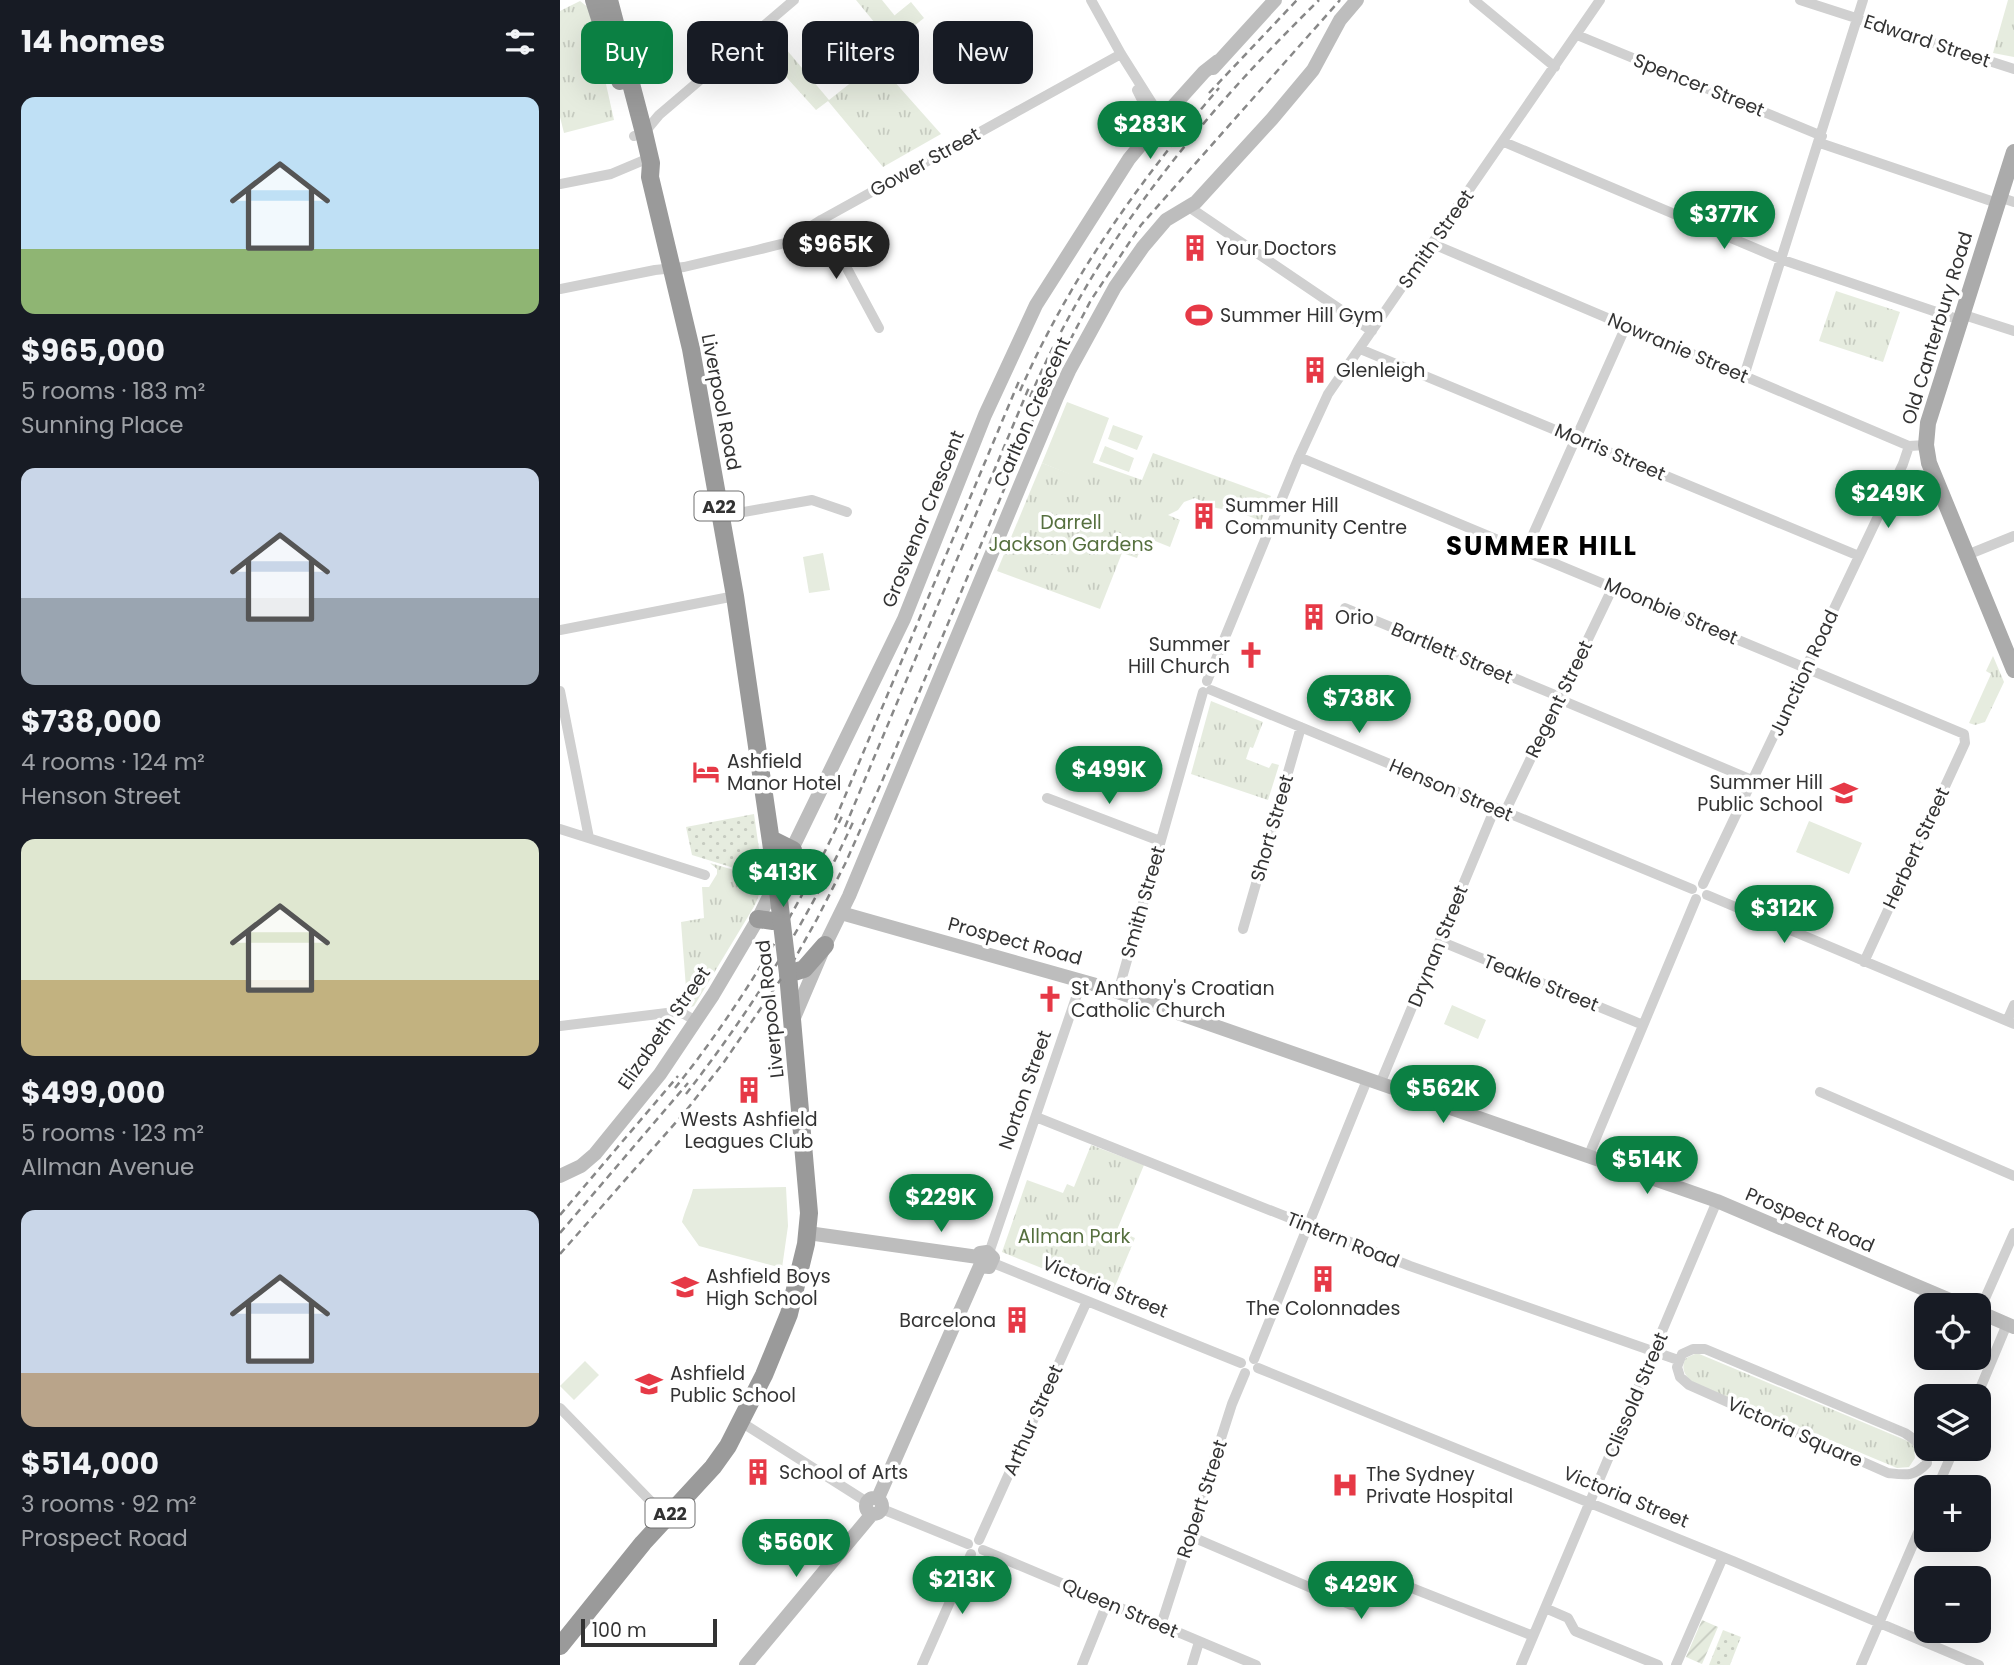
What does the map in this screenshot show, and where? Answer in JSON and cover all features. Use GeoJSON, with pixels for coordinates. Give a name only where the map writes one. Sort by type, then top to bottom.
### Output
{"type":"FeatureCollection","features":[{"type":"Feature","properties":{"kind":"highway","name":"Liverpool Road"},"geometry":{"type":"LineString","coordinates":[[560,1646],[666,1517],[713,1467],[741,1422],[789,1314],[808,1233],[807,1173],[788,974],[771,920],[777,883],[735,596],[691,349],[637,128],[602,2]]}},
{"type":"Feature","properties":{"kind":"highway"},"geometry":{"type":"LineString","coordinates":[[771,839],[793,850]]}},
{"type":"Feature","properties":{"kind":"highway"},"geometry":{"type":"LineString","coordinates":[[788,974],[804,969],[824,944]]}},
{"type":"Feature","properties":{"kind":"main road","name":"Old Canterbury Road"},"geometry":{"type":"LineString","coordinates":[[2012,660],[1929,463],[1926,445],[1928,423],[1961,317],[2004,200],[2014,152]]}},
{"type":"Feature","properties":{"kind":"street"},"geometry":{"type":"LineString","coordinates":[[637,128],[659,115],[794,0]]}},
{"type":"Feature","properties":{"kind":"street"},"geometry":{"type":"LineString","coordinates":[[1091,0],[1160,124]]}},
{"type":"Feature","properties":{"kind":"street","name":"Grosvenor Crescent"},"geometry":{"type":"LineString","coordinates":[[777,883],[904,620],[985,415],[1036,305],[1129,159],[1205,72],[1275,0]]}},
{"type":"Feature","properties":{"kind":"street","name":"Carlton Crescent"},"geometry":{"type":"LineString","coordinates":[[793,1020],[824,944],[841,914],[1069,370],[1115,287],[1143,247],[1166,220],[1189,207],[1304,81],[1340,20],[1357,0]]}},
{"type":"Feature","properties":{"kind":"street"},"geometry":{"type":"LineString","coordinates":[[1474,0],[1555,67]]}},
{"type":"Feature","properties":{"kind":"street","name":"Smith Street"},"geometry":{"type":"LineString","coordinates":[[1118,992],[1160,841],[1207,688],[1299,457],[1328,394],[1600,0]]}},
{"type":"Feature","properties":{"kind":"street","name":"Edward Street"},"geometry":{"type":"LineString","coordinates":[[1800,0],[2014,69]]}},
{"type":"Feature","properties":{"kind":"street"},"geometry":{"type":"LineString","coordinates":[[1744,376],[1821,140],[1863,0]]}},
{"type":"Feature","properties":{"kind":"street","name":"Spencer Street"},"geometry":{"type":"LineString","coordinates":[[1577,35],[1821,140],[2004,200]]}},
{"type":"Feature","properties":{"kind":"street","name":"Gower Street"},"geometry":{"type":"LineString","coordinates":[[560,289],[785,243],[821,220],[1121,54]]}},
{"type":"Feature","properties":{"kind":"street"},"geometry":{"type":"LineString","coordinates":[[1504,142],[1783,260],[1961,317],[2014,331]]}},
{"type":"Feature","properties":{"kind":"street"},"geometry":{"type":"LineString","coordinates":[[560,184],[646,165]]}},
{"type":"Feature","properties":{"kind":"street"},"geometry":{"type":"LineString","coordinates":[[1189,207],[1372,331]]}},
{"type":"Feature","properties":{"kind":"street"},"geometry":{"type":"LineString","coordinates":[[821,220],[879,328]]}},
{"type":"Feature","properties":{"kind":"street","name":"Nowranie Street"},"geometry":{"type":"LineString","coordinates":[[1433,244],[1909,446],[1926,445]]}},
{"type":"Feature","properties":{"kind":"street"},"geometry":{"type":"LineString","coordinates":[[1526,550],[1626,326]]}},
{"type":"Feature","properties":{"kind":"street","name":"Morris Street"},"geometry":{"type":"LineString","coordinates":[[1360,349],[1859,556]]}},
{"type":"Feature","properties":{"kind":"street","name":"Junction Road"},"geometry":{"type":"LineString","coordinates":[[1705,890],[1752,780],[1905,461],[1926,445]]}},
{"type":"Feature","properties":{"kind":"street","name":"Junction Road"},"geometry":{"type":"LineString","coordinates":[[1905,461],[1909,446]]}},
{"type":"Feature","properties":{"kind":"street","name":"Moonbie Street"},"geometry":{"type":"LineString","coordinates":[[1299,457],[1964,734]]}},
{"type":"Feature","properties":{"kind":"street"},"geometry":{"type":"LineString","coordinates":[[721,516],[812,500],[847,512]]}},
{"type":"Feature","properties":{"kind":"street"},"geometry":{"type":"LineString","coordinates":[[1967,555],[2014,536]]}},
{"type":"Feature","properties":{"kind":"street","name":"Regent Street"},"geometry":{"type":"LineString","coordinates":[[1500,810],[1560,698],[1613,587]]}},
{"type":"Feature","properties":{"kind":"street"},"geometry":{"type":"LineString","coordinates":[[560,631],[735,596]]}},
{"type":"Feature","properties":{"kind":"street","name":"Bartlett Street"},"geometry":{"type":"LineString","coordinates":[[1345,608],[1752,780]]}},
{"type":"Feature","properties":{"kind":"street","name":"Henson Street"},"geometry":{"type":"LineString","coordinates":[[1207,688],[1694,894]]}},
{"type":"Feature","properties":{"kind":"street"},"geometry":{"type":"LineString","coordinates":[[560,691],[589,838]]}},
{"type":"Feature","properties":{"kind":"street","name":"Short Street"},"geometry":{"type":"LineString","coordinates":[[1242,929],[1301,727]]}},
{"type":"Feature","properties":{"kind":"street","name":"Herbert Street"},"geometry":{"type":"LineString","coordinates":[[1864,962],[1965,743],[1964,734]]}},
{"type":"Feature","properties":{"kind":"street"},"geometry":{"type":"LineString","coordinates":[[1047,798],[1160,841]]}},
{"type":"Feature","properties":{"kind":"street","name":"Drynan Street"},"geometry":{"type":"LineString","coordinates":[[1374,1082],[1500,810]]}},
{"type":"Feature","properties":{"kind":"street"},"geometry":{"type":"LineString","coordinates":[[560,829],[705,875]]}},
{"type":"Feature","properties":{"kind":"street"},"geometry":{"type":"LineString","coordinates":[[1588,1157],[1694,894],[1702,899],[1705,890],[1864,962],[2011,1022],[2014,1005]]}},
{"type":"Feature","properties":{"kind":"street","name":"Prospect Road"},"geometry":{"type":"LineString","coordinates":[[841,914],[1082,979],[1717,1201],[1933,1293]]}},
{"type":"Feature","properties":{"kind":"street","name":"Elizabeth Street"},"geometry":{"type":"LineString","coordinates":[[560,1176],[581,1166],[595,1154],[660,1074],[771,920]]}},
{"type":"Feature","properties":{"kind":"street","name":"Teakle Street"},"geometry":{"type":"LineString","coordinates":[[1440,941],[1643,1025]]}},
{"type":"Feature","properties":{"kind":"street","name":"Norton Street"},"geometry":{"type":"LineString","coordinates":[[746,1665],[875,1506],[985,1260],[1082,979]]}},
{"type":"Feature","properties":{"kind":"street"},"geometry":{"type":"LineString","coordinates":[[560,1026],[675,1012],[696,1021]]}},
{"type":"Feature","properties":{"kind":"street"},"geometry":{"type":"LineString","coordinates":[[1256,1364],[1247,1358],[1243,1368],[1253,1374],[1307,1226],[1374,1082]]}},
{"type":"Feature","properties":{"kind":"street"},"geometry":{"type":"LineString","coordinates":[[1820,1092],[2014,1176]]}},
{"type":"Feature","properties":{"kind":"street","name":"Tintern Road"},"geometry":{"type":"LineString","coordinates":[[1036,1117],[1307,1226],[1460,1284],[1654,1351]]}},
{"type":"Feature","properties":{"kind":"street","name":"Clissold Street"},"geometry":{"type":"LineString","coordinates":[[1521,1665],[1717,1201]]}},
{"type":"Feature","properties":{"kind":"street","name":"Victoria Street"},"geometry":{"type":"LineString","coordinates":[[808,1233],[985,1260],[1243,1368]]}},
{"type":"Feature","properties":{"kind":"street"},"geometry":{"type":"LineString","coordinates":[[1987,1293],[2014,1233]]}},
{"type":"Feature","properties":{"kind":"street","name":"Arthur Street"},"geometry":{"type":"LineString","coordinates":[[979,1540],[1087,1301]]}},
{"type":"Feature","properties":{"kind":"street"},"geometry":{"type":"LineString","coordinates":[[1983,1384],[2011,1325],[1991,1317]]}},
{"type":"Feature","properties":{"kind":"street"},"geometry":{"type":"LineString","coordinates":[[1654,1351],[1678,1360],[1682,1354],[1693,1349],[1705,1349],[1807,1390],[1905,1433],[1926,1452],[1927,1463],[1945,1471]]}},
{"type":"Feature","properties":{"kind":"street","name":"Victoria Square"},"geometry":{"type":"LineString","coordinates":[[1678,1360],[1676,1367],[1680,1377],[1689,1385],[1888,1473],[1906,1475],[1919,1472],[1927,1463]]}},
{"type":"Feature","properties":{"kind":"street","name":"Victoria Street"},"geometry":{"type":"LineString","coordinates":[[1256,1364],[1979,1665]]}},
{"type":"Feature","properties":{"kind":"street","name":"Robert Street"},"geometry":{"type":"LineString","coordinates":[[1161,1625],[1243,1368]]}},
{"type":"Feature","properties":{"kind":"street"},"geometry":{"type":"LineString","coordinates":[[560,1408],[666,1517]]}},
{"type":"Feature","properties":{"kind":"street"},"geometry":{"type":"LineString","coordinates":[[741,1422],[875,1506],[970,1549],[978,1555],[983,1550],[983,1543],[974,1539],[970,1549],[922,1665]]}},
{"type":"Feature","properties":{"kind":"street"},"geometry":{"type":"LineString","coordinates":[[1943,1475],[1949,1461]]}},
{"type":"Feature","properties":{"kind":"street"},"geometry":{"type":"LineString","coordinates":[[1190,1536],[1351,1605],[1358,1606],[1365,1599],[1376,1578],[1384,1577],[1533,1636]]}},
{"type":"Feature","properties":{"kind":"street"},"geometry":{"type":"LineString","coordinates":[[1861,1665],[1914,1542]]}},
{"type":"Feature","properties":{"kind":"street","name":"Queen Street"},"geometry":{"type":"LineString","coordinates":[[983,1550],[1256,1665]]}},
{"type":"Feature","properties":{"kind":"street"},"geometry":{"type":"LineString","coordinates":[[1676,1665],[1723,1557]]}},
{"type":"Feature","properties":{"kind":"street"},"geometry":{"type":"LineString","coordinates":[[1082,1665],[1107,1603]]}},
{"type":"Feature","properties":{"kind":"street"},"geometry":{"type":"LineString","coordinates":[[1545,1608],[1568,1618],[1575,1631],[1658,1665]]}},
{"type":"Feature","properties":{"kind":"street"},"geometry":{"type":"LineString","coordinates":[[1192,1665],[1199,1642]]}},
{"type":"Feature","properties":{"kind":"green space"},"geometry":{"type":"Polygon","coordinates":[[[856,0],[882,0],[895,16],[888,21],[873,21],[856,0]]]}},
{"type":"Feature","properties":{"kind":"green space"},"geometry":{"type":"Polygon","coordinates":[[[2008,0],[2014,0],[2014,57],[1993,53],[2008,0]]]}},
{"type":"Feature","properties":{"kind":"green space"},"geometry":{"type":"Polygon","coordinates":[[[580,1],[589,8],[592,21],[581,21],[581,84],[606,84],[614,120],[564,133],[560,117],[560,11],[580,1]]]}},
{"type":"Feature","properties":{"kind":"green space"},"geometry":{"type":"Polygon","coordinates":[[[911,2],[924,18],[919,22],[888,21],[911,2]]]}},
{"type":"Feature","properties":{"kind":"green space"},"geometry":{"type":"Polygon","coordinates":[[[788,51],[802,68],[802,84],[816,84],[829,100],[849,84],[897,84],[941,134],[883,167],[828,101],[816,110],[788,79],[788,51]]]}},
{"type":"Feature","properties":{"kind":"green space"},"geometry":{"type":"Polygon","coordinates":[[[1836,291],[1900,312],[1883,362],[1819,341],[1836,291]]]}},
{"type":"Feature","properties":{"kind":"green space"},"geometry":{"type":"Polygon","coordinates":[[[1067,402],[1109,418],[1086,481],[1042,463],[1067,402]]]}},
{"type":"Feature","properties":{"kind":"green space"},"geometry":{"type":"Polygon","coordinates":[[[1113,425],[1143,436],[1137,450],[1108,439],[1113,425]]]}},
{"type":"Feature","properties":{"kind":"green space"},"geometry":{"type":"Polygon","coordinates":[[[1105,446],[1134,458],[1129,472],[1099,461],[1105,446]]]}},
{"type":"Feature","properties":{"kind":"green space","name":"Darrell Jackson Gardens"},"geometry":{"type":"Polygon","coordinates":[[[1153,453],[1271,496],[1261,521],[1236,511],[1216,508],[1195,498],[1184,502],[1178,510],[1168,515],[1180,520],[1170,547],[1145,537],[1137,558],[1122,553],[1100,609],[997,571],[1042,463],[1086,480],[1091,462],[1142,480],[1153,453]]]}},
{"type":"Feature","properties":{"kind":"green space"},"geometry":{"type":"Polygon","coordinates":[[[823,553],[830,590],[809,593],[803,557],[823,553]]]}},
{"type":"Feature","properties":{"kind":"green space"},"geometry":{"type":"Polygon","coordinates":[[[1993,656],[2004,682],[1985,722],[1975,725],[1969,723],[1991,674],[1986,671],[1993,656]]]}},
{"type":"Feature","properties":{"kind":"green space"},"geometry":{"type":"Polygon","coordinates":[[[1211,701],[1263,722],[1246,759],[1269,768],[1272,763],[1279,765],[1268,800],[1191,774],[1211,701]]]}},
{"type":"Feature","properties":{"kind":"green space"},"geometry":{"type":"Polygon","coordinates":[[[754,814],[763,877],[692,855],[686,827],[754,814]]]}},
{"type":"Feature","properties":{"kind":"green space"},"geometry":{"type":"Polygon","coordinates":[[[1809,821],[1862,843],[1849,874],[1796,852],[1809,821]]]}},
{"type":"Feature","properties":{"kind":"green space"},"geometry":{"type":"Polygon","coordinates":[[[710,863],[765,879],[755,905],[694,1006],[689,1008],[685,1004],[681,922],[704,918],[702,887],[709,887],[717,874],[717,869],[710,863]]]}},
{"type":"Feature","properties":{"kind":"green space"},"geometry":{"type":"Polygon","coordinates":[[[1452,1005],[1486,1020],[1478,1039],[1444,1024],[1452,1005]]]}},
{"type":"Feature","properties":{"kind":"green space","name":"Allman Park"},"geometry":{"type":"Polygon","coordinates":[[[1091,1145],[1144,1165],[1117,1230],[1135,1238],[1111,1296],[1002,1252],[1027,1180],[1063,1193],[1067,1184],[1074,1187],[1091,1145]]]}},
{"type":"Feature","properties":{"kind":"green space"},"geometry":{"type":"Polygon","coordinates":[[[786,1187],[788,1226],[782,1268],[699,1246],[682,1222],[693,1189],[786,1187]]]}},
{"type":"Feature","properties":{"kind":"green space"},"geometry":{"type":"Polygon","coordinates":[[[1697,1353],[1910,1442],[1914,1447],[1914,1460],[1909,1467],[1897,1468],[1694,1383],[1686,1375],[1683,1366],[1686,1358],[1697,1353]]]}},
{"type":"Feature","properties":{"kind":"green space"},"geometry":{"type":"Polygon","coordinates":[[[585,1361],[599,1375],[574,1400],[560,1386],[585,1361]]]}},
{"type":"Feature","properties":{"kind":"green space"},"geometry":{"type":"Polygon","coordinates":[[[1702,1620],[1718,1627],[1702,1664],[1686,1657],[1702,1620]]]}},
{"type":"Feature","properties":{"kind":"green space"},"geometry":{"type":"Polygon","coordinates":[[[1723,1630],[1741,1637],[1730,1665],[1709,1665],[1723,1630]]]}},
{"type":"Feature","properties":{"kind":"railway"},"geometry":{"type":"LineString","coordinates":[[1209,93],[1297,0]]}},
{"type":"Feature","properties":{"kind":"railway"},"geometry":{"type":"LineString","coordinates":[[1030,397],[1086,286],[1155,184],[1233,89],[1319,0]]}},
{"type":"Feature","properties":{"kind":"railway"},"geometry":{"type":"LineString","coordinates":[[560,1254],[685,1112],[724,1062],[794,960],[817,919],[883,779],[1051,377],[1091,300],[1141,225],[1340,0]]}},
{"type":"Feature","properties":{"kind":"railway"},"geometry":{"type":"LineString","coordinates":[[1020,391],[1061,309],[1108,232],[1161,158],[1219,88]]}},
{"type":"Feature","properties":{"kind":"railway"},"geometry":{"type":"LineString","coordinates":[[835,820],[1019,381]]}},
{"type":"Feature","properties":{"kind":"railway"},"geometry":{"type":"LineString","coordinates":[[845,827],[1030,385]]}},
{"type":"Feature","properties":{"kind":"railway"},"geometry":{"type":"LineString","coordinates":[[675,1088],[722,1025],[767,956],[808,885],[843,814]]}},
{"type":"Feature","properties":{"kind":"railway"},"geometry":{"type":"LineString","coordinates":[[686,1094],[734,1029],[778,962],[818,892],[854,820]]}},
{"type":"Feature","properties":{"kind":"railway"},"geometry":{"type":"LineString","coordinates":[[560,1215],[678,1076]]}},
{"type":"Feature","properties":{"kind":"railway"},"geometry":{"type":"LineString","coordinates":[[560,1233],[688,1083]]}},
{"type":"Feature","properties":{"kind":"place","name":"Your Doctors"},"geometry":{"type":"Point","coordinates":[1195,248]}},
{"type":"Feature","properties":{"kind":"place","name":"Summer Hill Gym"},"geometry":{"type":"Point","coordinates":[1199,315]}},
{"type":"Feature","properties":{"kind":"place","name":"Glenleigh"},"geometry":{"type":"Point","coordinates":[1315,370]}},
{"type":"Feature","properties":{"kind":"place","name":"Summer Hill Community Centre"},"geometry":{"type":"Point","coordinates":[1204,516]}},
{"type":"Feature","properties":{"kind":"place","name":"Orio"},"geometry":{"type":"Point","coordinates":[1314,617]}},
{"type":"Feature","properties":{"kind":"place","name":"Summer Hill Church"},"geometry":{"type":"Point","coordinates":[1251,655]}},
{"type":"Feature","properties":{"kind":"place","name":"Ashfield Manor Hotel"},"geometry":{"type":"Point","coordinates":[706,772]}},
{"type":"Feature","properties":{"kind":"place","name":"Summer Hill Public School"},"geometry":{"type":"Point","coordinates":[1844,793]}},
{"type":"Feature","properties":{"kind":"place","name":"St Anthony's Croatian Catholic Church"},"geometry":{"type":"Point","coordinates":[1050,999]}},
{"type":"Feature","properties":{"kind":"place","name":"Wests Ashfield Leagues Club"},"geometry":{"type":"Point","coordinates":[749,1090]}},
{"type":"Feature","properties":{"kind":"place","name":"The Colonnades"},"geometry":{"type":"Point","coordinates":[1323,1279]}},
{"type":"Feature","properties":{"kind":"place","name":"Ashfield Boys High School"},"geometry":{"type":"Point","coordinates":[685,1287]}},
{"type":"Feature","properties":{"kind":"place","name":"Barcelona"},"geometry":{"type":"Point","coordinates":[1017,1320]}},
{"type":"Feature","properties":{"kind":"place","name":"Ashfield Public School"},"geometry":{"type":"Point","coordinates":[649,1384]}},
{"type":"Feature","properties":{"kind":"place","name":"School of Arts"},"geometry":{"type":"Point","coordinates":[758,1472]}},
{"type":"Feature","properties":{"kind":"place","name":"The Sydney Private Hospital"},"geometry":{"type":"Point","coordinates":[1345,1485]}},
{"type":"Feature","properties":{"kind":"district","name":"SUMMER HILL"},"geometry":{"type":"Point","coordinates":[1542,546]}}]}
